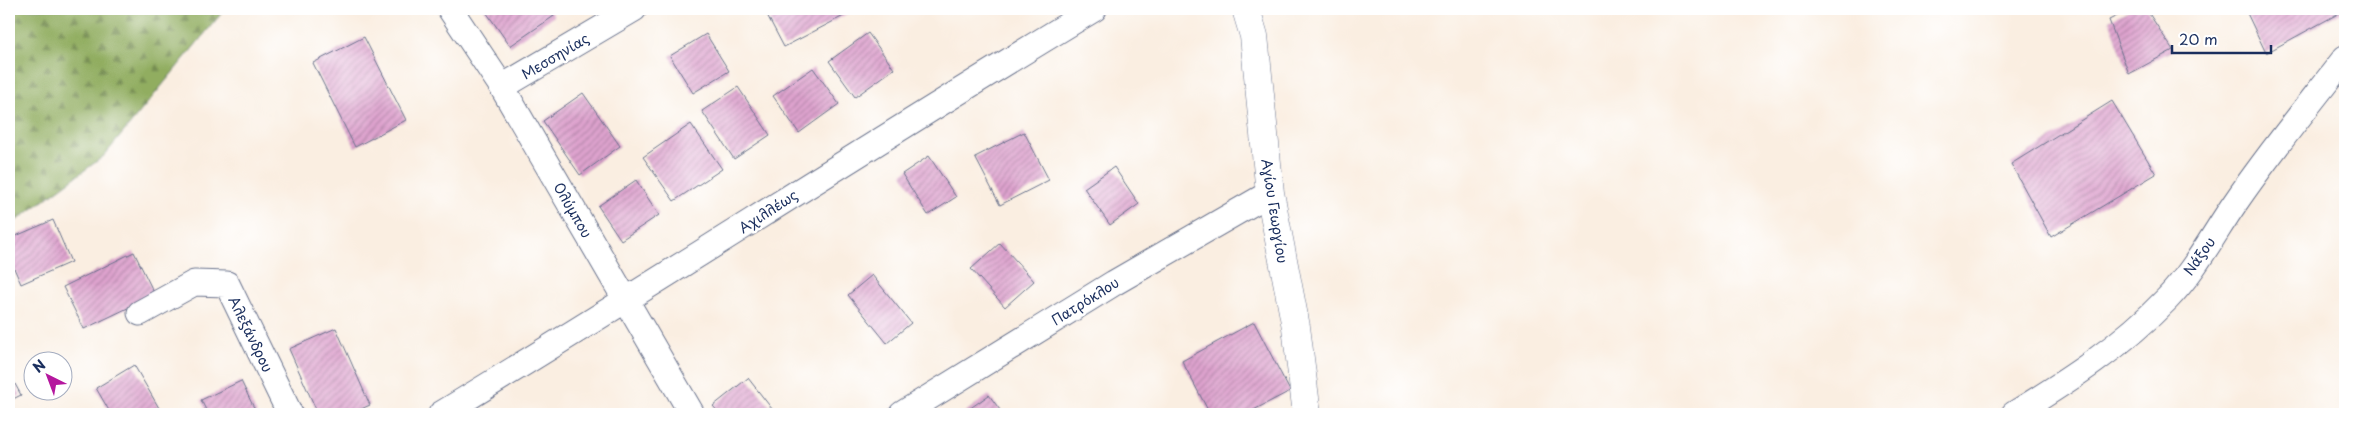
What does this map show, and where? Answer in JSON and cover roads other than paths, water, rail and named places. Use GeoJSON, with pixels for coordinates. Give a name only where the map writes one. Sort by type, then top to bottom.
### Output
{"type":"FeatureCollection","features":[{"type":"Feature","properties":{"kind":"street","name":"Ολύμπου"},"geometry":{"type":"LineString","coordinates":[[450,9],[502,87],[692,414]]}},
{"type":"Feature","properties":{"kind":"street","name":"Μεσσηνίας"},"geometry":{"type":"LineString","coordinates":[[502,87],[634,9]]}},
{"type":"Feature","properties":{"kind":"street","name":"Αχιλλέως"},"geometry":{"type":"LineString","coordinates":[[441,414],[626,302],[914,118],[1094,9]]}},
{"type":"Feature","properties":{"kind":"street","name":"Αγίου Γεωργίου"},"geometry":{"type":"LineString","coordinates":[[1246,9],[1254,36],[1270,193],[1296,327],[1307,414]]}},
{"type":"Feature","properties":{"kind":"street","name":"Νάξου"},"geometry":{"type":"LineString","coordinates":[[2014,414],[2080,373],[2133,333],[2168,297],[2198,261],[2236,202],[2345,58]]}},
{"type":"Feature","properties":{"kind":"street","name":"Πατρόκλου"},"geometry":{"type":"LineString","coordinates":[[902,414],[1114,283],[1270,193]]}},
{"type":"Feature","properties":{"kind":"street","name":"Αλεξάνδρου"},"geometry":{"type":"LineString","coordinates":[[140,313],[194,283],[227,284],[290,414]]}}]}
